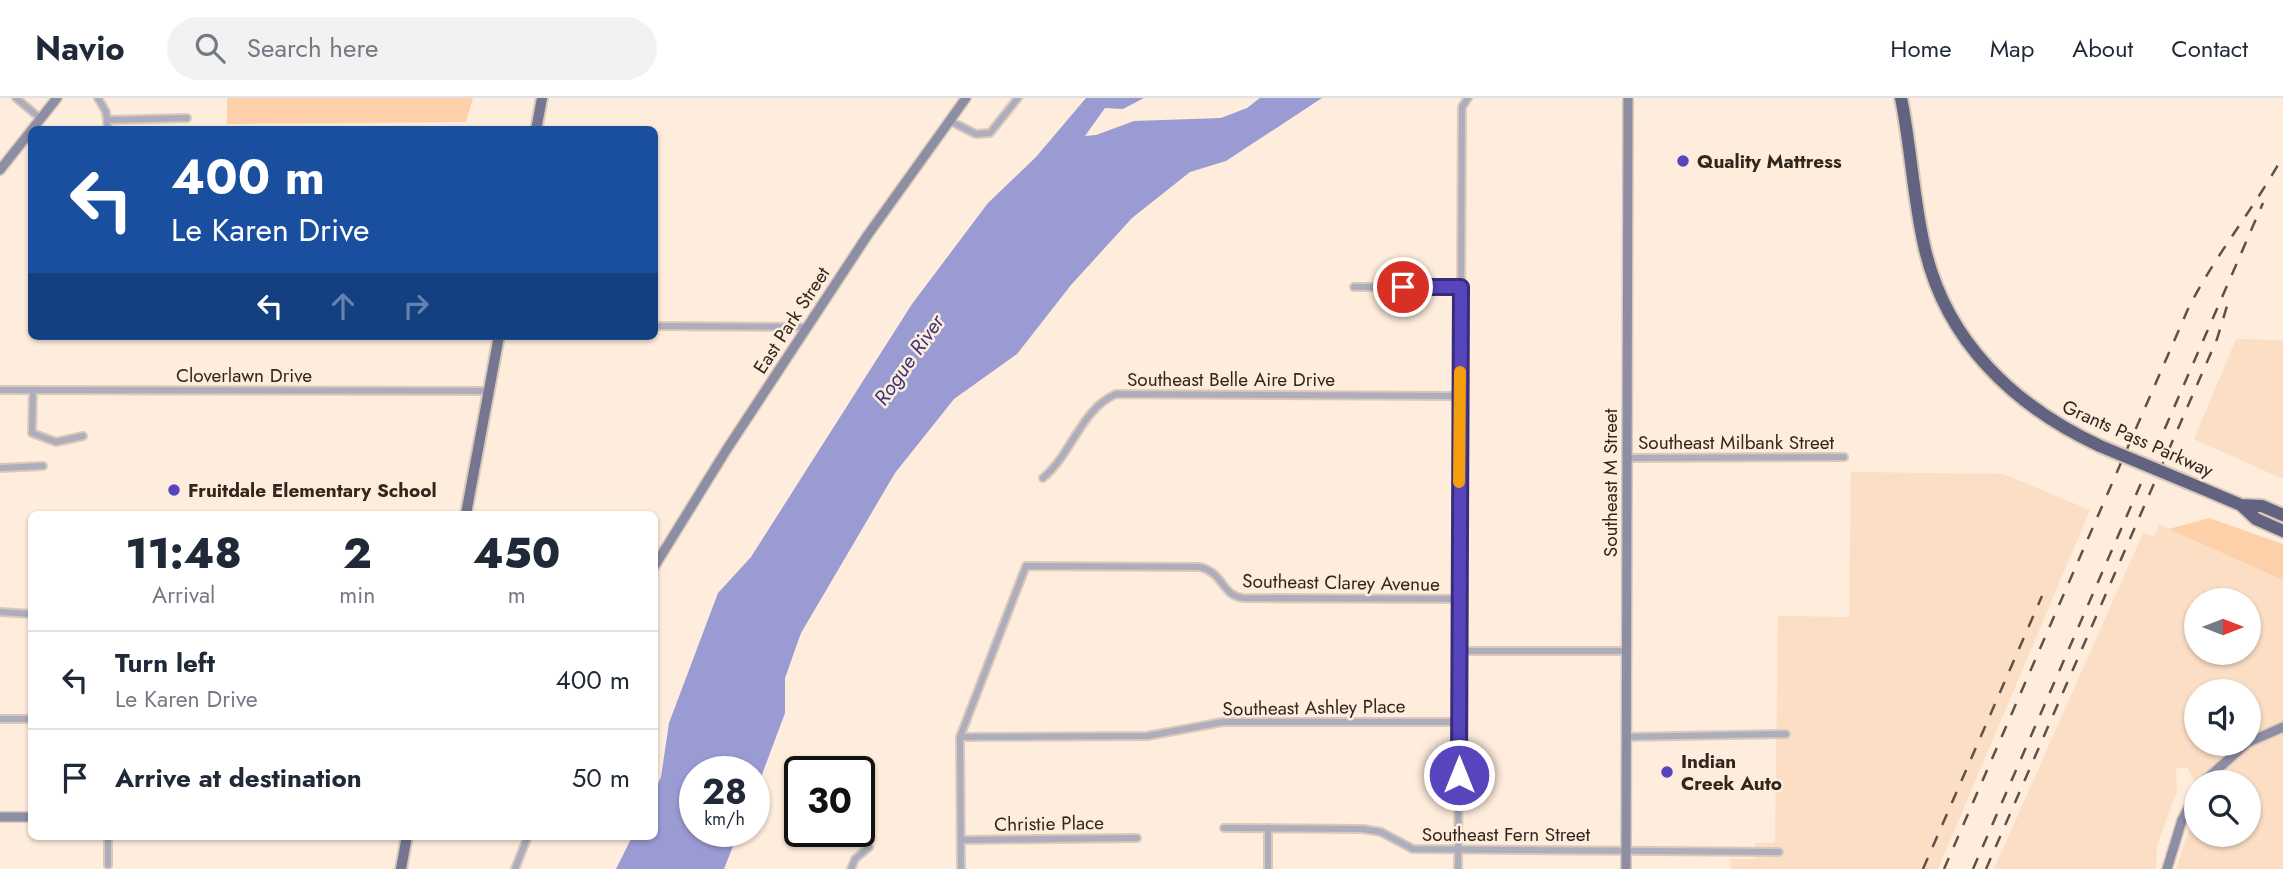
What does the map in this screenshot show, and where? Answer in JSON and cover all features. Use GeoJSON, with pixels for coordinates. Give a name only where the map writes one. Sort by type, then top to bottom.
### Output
{"type":"FeatureCollection","features":[{"type":"Feature","properties":{"kind":"highway","name":"Grants Pass Parkway"},"geometry":{"type":"LineString","coordinates":[[1901,98],[1929,266],[1951,317],[1977,355],[2007,388],[2041,414],[2100,446],[2241,505],[2256,519],[2283,531]]}},
{"type":"Feature","properties":{"kind":"highway","name":"Grants Pass Parkway"},"geometry":{"type":"LineString","coordinates":[[2241,505],[2262,506],[2283,516]]}},
{"type":"Feature","properties":{"kind":"main road"},"geometry":{"type":"LineString","coordinates":[[537,126],[542,98]]}},
{"type":"Feature","properties":{"kind":"main road"},"geometry":{"type":"LineString","coordinates":[[467,511],[498,340]]}},
{"type":"Feature","properties":{"kind":"main road"},"geometry":{"type":"LineString","coordinates":[[401,869],[406,840]]}},
{"type":"Feature","properties":{"kind":"street"},"geometry":{"type":"LineString","coordinates":[[16,98],[41,119]]}},
{"type":"Feature","properties":{"kind":"street"},"geometry":{"type":"LineString","coordinates":[[35,126],[57,98]]}},
{"type":"Feature","properties":{"kind":"street"},"geometry":{"type":"LineString","coordinates":[[97,98],[108,120],[107,126]]}},
{"type":"Feature","properties":{"kind":"street","name":"East Park Street"},"geometry":{"type":"LineString","coordinates":[[658,560],[867,236],[966,98]]}},
{"type":"Feature","properties":{"kind":"street"},"geometry":{"type":"LineString","coordinates":[[950,121],[976,134],[990,133],[1018,98]]}},
{"type":"Feature","properties":{"kind":"street"},"geometry":{"type":"LineString","coordinates":[[1458,869],[1462,107],[1468,98]]}},
{"type":"Feature","properties":{"kind":"street","name":"Southeast M Street"},"geometry":{"type":"LineString","coordinates":[[1626,869],[1628,98]]}},
{"type":"Feature","properties":{"kind":"street"},"geometry":{"type":"LineString","coordinates":[[108,120],[187,118]]}},
{"type":"Feature","properties":{"kind":"street"},"geometry":{"type":"LineString","coordinates":[[0,170],[28,135]]}},
{"type":"Feature","properties":{"kind":"street"},"geometry":{"type":"LineString","coordinates":[[1354,287],[1461,287]]}},
{"type":"Feature","properties":{"kind":"street"},"geometry":{"type":"LineString","coordinates":[[658,326],[807,327]]}},
{"type":"Feature","properties":{"kind":"street","name":"Cloverlawn Drive"},"geometry":{"type":"LineString","coordinates":[[0,390],[488,391]]}},
{"type":"Feature","properties":{"kind":"street"},"geometry":{"type":"LineString","coordinates":[[33,390],[32,433],[56,442],[83,436]]}},
{"type":"Feature","properties":{"kind":"street","name":"Southeast Belle Aire Drive"},"geometry":{"type":"LineString","coordinates":[[1043,478],[1060,461],[1098,404],[1116,394],[1459,396]]}},
{"type":"Feature","properties":{"kind":"street","name":"Southeast Milbank Street"},"geometry":{"type":"LineString","coordinates":[[1628,458],[1844,457]]}},
{"type":"Feature","properties":{"kind":"street"},"geometry":{"type":"LineString","coordinates":[[0,468],[43,466]]}},
{"type":"Feature","properties":{"kind":"street","name":"Southeast Clarey Avenue"},"geometry":{"type":"LineString","coordinates":[[960,737],[1026,566],[1200,567],[1217,574],[1236,598],[1459,599]]}},
{"type":"Feature","properties":{"kind":"street"},"geometry":{"type":"LineString","coordinates":[[0,612],[28,614]]}},
{"type":"Feature","properties":{"kind":"street"},"geometry":{"type":"LineString","coordinates":[[1459,651],[1627,652]]}},
{"type":"Feature","properties":{"kind":"street"},"geometry":{"type":"LineString","coordinates":[[0,719],[28,719]]}},
{"type":"Feature","properties":{"kind":"street","name":"Southeast Ashley Place"},"geometry":{"type":"LineString","coordinates":[[960,737],[1147,736],[1223,722],[1459,722]]}},
{"type":"Feature","properties":{"kind":"street"},"geometry":{"type":"LineString","coordinates":[[2261,737],[2283,727]]}},
{"type":"Feature","properties":{"kind":"street"},"geometry":{"type":"LineString","coordinates":[[1627,737],[1786,733]]}},
{"type":"Feature","properties":{"kind":"street"},"geometry":{"type":"LineString","coordinates":[[960,737],[961,869]]}},
{"type":"Feature","properties":{"kind":"street"},"geometry":{"type":"LineString","coordinates":[[2217,770],[2232,756]]}},
{"type":"Feature","properties":{"kind":"street"},"geometry":{"type":"LineString","coordinates":[[2167,869],[2184,816]]}},
{"type":"Feature","properties":{"kind":"street"},"geometry":{"type":"LineString","coordinates":[[0,817],[28,817]]}},
{"type":"Feature","properties":{"kind":"street","name":"Southeast Fern Street"},"geometry":{"type":"LineString","coordinates":[[1224,828],[1363,828],[1381,832],[1400,845],[1413,849],[1779,852]]}},
{"type":"Feature","properties":{"kind":"street"},"geometry":{"type":"LineString","coordinates":[[1268,828],[1268,869]]}},
{"type":"Feature","properties":{"kind":"street","name":"Christie Place"},"geometry":{"type":"LineString","coordinates":[[961,840],[1137,838]]}},
{"type":"Feature","properties":{"kind":"street"},"geometry":{"type":"LineString","coordinates":[[108,840],[108,865]]}},
{"type":"Feature","properties":{"kind":"street"},"geometry":{"type":"LineString","coordinates":[[515,869],[526,840]]}},
{"type":"Feature","properties":{"kind":"street"},"geometry":{"type":"LineString","coordinates":[[851,869],[855,859],[869,847]]}},
{"type":"Feature","properties":{"kind":"shaded area"},"geometry":{"type":"Polygon","coordinates":[[[227,98],[473,98],[466,122],[227,124],[227,98]]]}},
{"type":"Feature","properties":{"kind":"shaded area"},"geometry":{"type":"Polygon","coordinates":[[[2236,339],[2283,340],[2283,479],[2194,439],[2236,339]]]}},
{"type":"Feature","properties":{"kind":"shaded area"},"geometry":{"type":"Polygon","coordinates":[[[1851,472],[2003,474],[2090,510],[1938,869],[1731,869],[1731,859],[1755,859],[1755,843],[1775,843],[1778,616],[1849,617],[1851,472]]]}},
{"type":"Feature","properties":{"kind":"shaded area"},"geometry":{"type":"Polygon","coordinates":[[[2209,518],[2283,544],[2283,580],[2169,529],[2209,518]]]}},
{"type":"Feature","properties":{"kind":"shaded area"},"geometry":{"type":"Polygon","coordinates":[[[2159,524],[2283,580],[2283,869],[2176,869],[2184,845],[2261,847],[2261,770],[2189,770],[2187,767],[2176,769],[2177,791],[2157,845],[2156,869],[1994,869],[2143,533],[2154,536],[2159,524]]]}},
{"type":"Feature","properties":{"kind":"water","name":"Rogue River"},"geometry":{"type":"Polygon","coordinates":[[[1086,98],[1144,98],[1123,109],[1105,108],[1085,136],[1096,135],[1134,121],[1221,118],[1247,108],[1260,98],[1322,98],[1226,161],[1190,172],[1132,218],[1071,285],[1017,354],[954,399],[895,473],[801,633],[785,678],[785,713],[769,756],[679,756],[679,847],[733,847],[724,869],[616,869],[630,840],[658,840],[658,784],[669,723],[718,593],[751,557],[912,304],[988,203],[1036,157],[1086,98]]]}},
{"type":"Feature","properties":{"kind":"railway"},"geometry":{"type":"LineString","coordinates":[[1944,869],[2188,309],[2283,156]]}},
{"type":"Feature","properties":{"kind":"railway"},"geometry":{"type":"LineString","coordinates":[[1973,869],[2263,203]]}},
{"type":"Feature","properties":{"kind":"railway"},"geometry":{"type":"LineString","coordinates":[[1986,869],[2217,339],[2227,306]]}},
{"type":"Feature","properties":{"kind":"railway"},"geometry":{"type":"LineString","coordinates":[[1923,869],[2042,596]]}},
{"type":"Feature","properties":{"kind":"slow traffic"},"geometry":{"type":"LineString","coordinates":[[1459,482],[1460,372]]}},
{"type":"Feature","properties":{"kind":"place","name":"Quality Mattress"},"geometry":{"type":"Point","coordinates":[1683,161]}},
{"type":"Feature","properties":{"kind":"place","name":"Fruitdale Elementary School"},"geometry":{"type":"Point","coordinates":[174,490]}},
{"type":"Feature","properties":{"kind":"place","name":"Indian Creek Auto"},"geometry":{"type":"Point","coordinates":[1667,772]}},
{"type":"Feature","properties":{"kind":"route"},"geometry":{"type":"LineString","coordinates":[[1403,287],[1461,287],[1459,775]]}}]}
